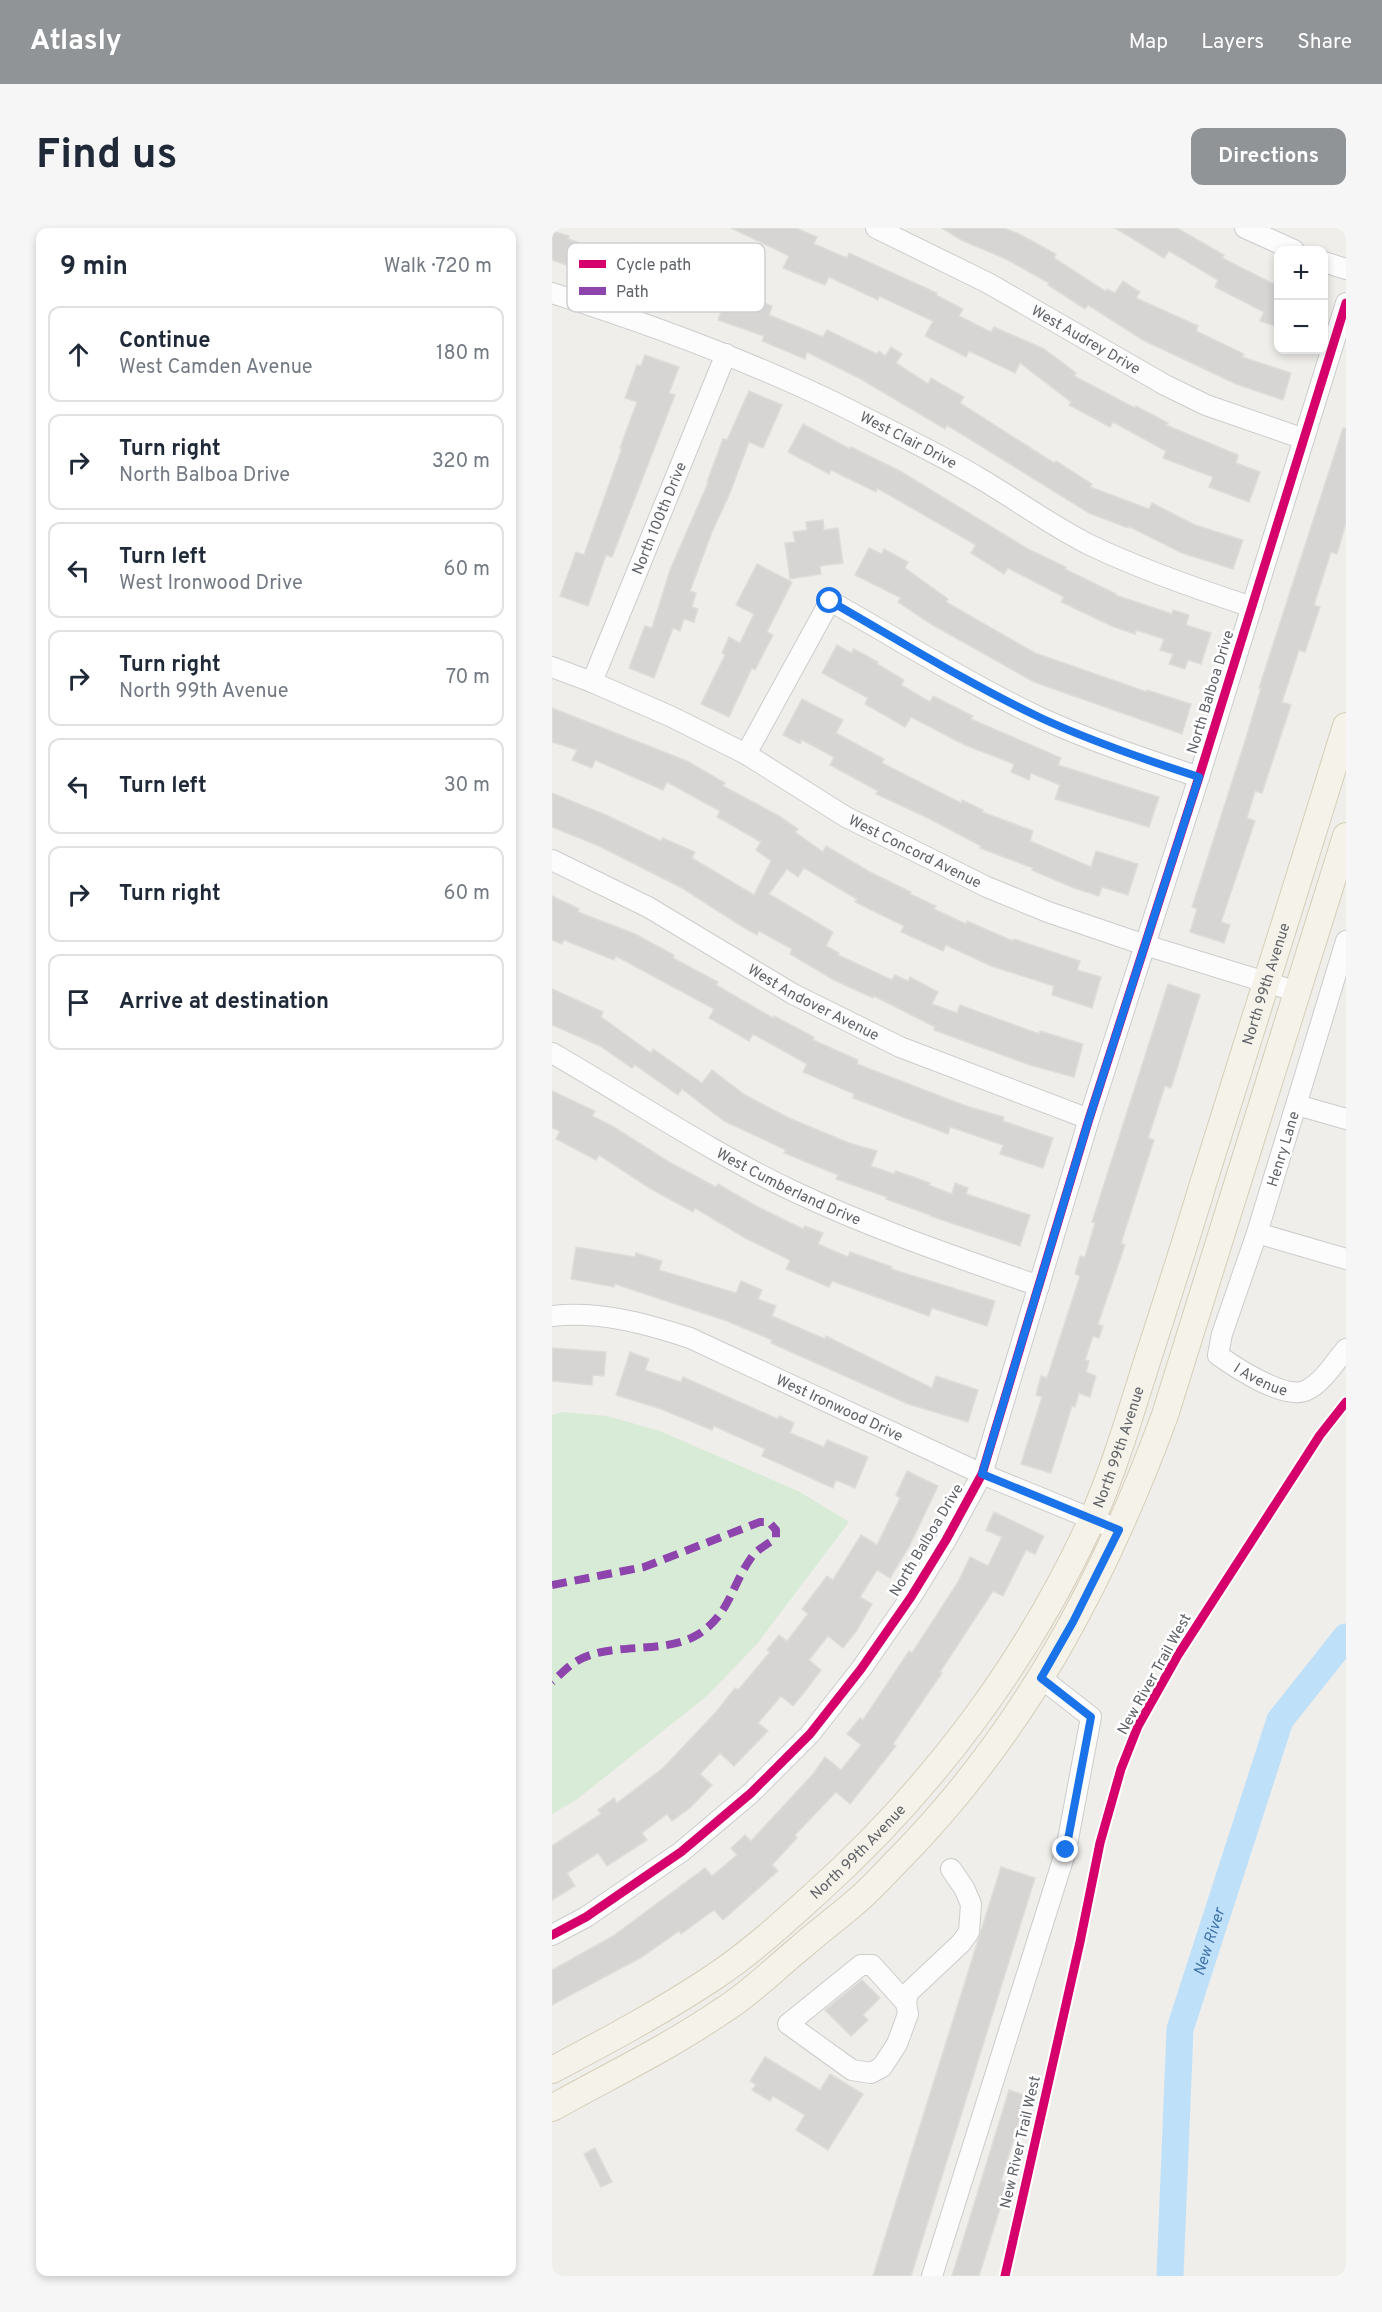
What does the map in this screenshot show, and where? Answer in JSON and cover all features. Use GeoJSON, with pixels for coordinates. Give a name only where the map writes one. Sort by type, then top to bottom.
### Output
{"type":"FeatureCollection","features":[{"type":"Feature","properties":{"kind":"main road","name":"North 99th Avenue"},"geometry":{"type":"LineString","coordinates":[[552,2070],[715,1977],[778,1928],[835,1876],[906,1804],[969,1725],[1019,1655],[1044,1614],[1092,1520],[1134,1401],[1346,726]]}},
{"type":"Feature","properties":{"kind":"main road","name":"North 99th Avenue"},"geometry":{"type":"LineString","coordinates":[[552,2108],[675,2041],[741,1998],[860,1899],[923,1834],[969,1780],[1022,1709],[1073,1622],[1143,1476],[1165,1415],[1346,836]]}},
{"type":"Feature","properties":{"kind":"main road"},"geometry":{"type":"LineString","coordinates":[[658,2011],[675,2041]]}},
{"type":"Feature","properties":{"kind":"street","name":"West Audrey Drive"},"geometry":{"type":"LineString","coordinates":[[876,228],[988,283],[1165,386],[1215,409],[1304,439]]}},
{"type":"Feature","properties":{"kind":"street"},"geometry":{"type":"LineString","coordinates":[[1245,228],[1285,246]]}},
{"type":"Feature","properties":{"kind":"street"},"geometry":{"type":"LineString","coordinates":[[1328,264],[1346,269]]}},
{"type":"Feature","properties":{"kind":"street","name":"West Clair Drive"},"geometry":{"type":"LineString","coordinates":[[552,293],[567,298]]}},
{"type":"Feature","properties":{"kind":"street","name":"North Balboa Drive"},"geometry":{"type":"LineString","coordinates":[[552,1935],[586,1917],[681,1852],[751,1792],[810,1734],[861,1669],[911,1597],[946,1540],[982,1474],[1089,1119],[1199,777],[1346,303]]}},
{"type":"Feature","properties":{"kind":"street","name":"West Clair Drive"},"geometry":{"type":"LineString","coordinates":[[611,312],[726,354],[857,414],[981,479],[1045,520],[1090,545],[1141,568],[1252,607]]}},
{"type":"Feature","properties":{"kind":"street","name":"North 100th Drive"},"geometry":{"type":"LineString","coordinates":[[592,682],[726,354]]}},
{"type":"Feature","properties":{"kind":"street"},"geometry":{"type":"LineString","coordinates":[[746,754],[830,601],[1040,718],[1103,745],[1199,777]]}},
{"type":"Feature","properties":{"kind":"street","name":"West Concord Avenue"},"geometry":{"type":"LineString","coordinates":[[552,667],[672,717],[746,754],[846,817],[987,887],[1048,912],[1145,945],[1298,992]]}},
{"type":"Feature","properties":{"kind":"street","name":"West Andover Avenue"},"geometry":{"type":"LineString","coordinates":[[552,860],[648,907],[793,994],[900,1047],[1089,1119]]}},
{"type":"Feature","properties":{"kind":"street","name":"Henry Lane"},"geometry":{"type":"LineString","coordinates":[[1218,1355],[1222,1334],[1341,978],[1346,941]]}},
{"type":"Feature","properties":{"kind":"street","name":"West Cumberland Drive"},"geometry":{"type":"LineString","coordinates":[[552,1053],[691,1137],[793,1191],[904,1239],[1040,1286]]}},
{"type":"Feature","properties":{"kind":"street"},"geometry":{"type":"LineString","coordinates":[[1297,1105],[1346,1119]]}},
{"type":"Feature","properties":{"kind":"street"},"geometry":{"type":"LineString","coordinates":[[1257,1233],[1346,1259]]}},
{"type":"Feature","properties":{"kind":"street","name":"West Ironwood Drive"},"geometry":{"type":"LineString","coordinates":[[552,1316],[611,1316],[647,1324],[690,1338],[982,1474],[1119,1530]]}},
{"type":"Feature","properties":{"kind":"street","name":"I Avenue"},"geometry":{"type":"LineString","coordinates":[[1218,1355],[1270,1386],[1291,1392],[1306,1391],[1318,1382],[1346,1349]]}},
{"type":"Feature","properties":{"kind":"street"},"geometry":{"type":"LineString","coordinates":[[932,2276],[1066,1850],[1091,1717],[1041,1678]]}},
{"type":"Feature","properties":{"kind":"street"},"geometry":{"type":"LineString","coordinates":[[906,2003],[873,1965],[861,1965],[788,2024],[852,2070],[871,2073],[882,2067],[897,2044],[908,2014],[906,2003],[908,1993],[961,1944],[969,1932],[971,1904],[964,1888],[951,1869]]}},
{"type":"Feature","properties":{"kind":"green space"},"geometry":{"type":"Polygon","coordinates":[[[562,1412],[607,1416],[660,1431],[800,1492],[849,1522],[757,1644],[707,1696],[576,1800],[552,1814],[552,1415],[562,1412]]]}},
{"type":"Feature","properties":{"kind":"building"},"geometry":{"type":"Polygon","coordinates":[[[731,228],[796,228],[817,237],[814,244],[847,258],[849,253],[937,293],[936,295],[963,309],[959,316],[991,332],[994,327],[1044,349],[1076,373],[1074,376],[1168,423],[1166,425],[1238,455],[1236,463],[1260,472],[1249,502],[1209,487],[1213,477],[1163,458],[1166,451],[1113,422],[1110,427],[1069,405],[1071,402],[1020,363],[1015,373],[969,351],[966,357],[925,336],[933,321],[879,296],[878,300],[829,277],[825,285],[783,268],[789,256],[731,228]]]}},
{"type":"Feature","properties":{"kind":"building"},"geometry":{"type":"Polygon","coordinates":[[[942,228],[1004,228],[1056,254],[1054,258],[1105,291],[1107,289],[1115,293],[1123,281],[1140,292],[1136,298],[1198,326],[1196,331],[1244,354],[1242,357],[1291,373],[1283,400],[1236,384],[1143,340],[1088,305],[1085,309],[1048,285],[1049,283],[1006,259],[961,240],[942,228]]]}},
{"type":"Feature","properties":{"kind":"building"},"geometry":{"type":"Polygon","coordinates":[[[1115,228],[1177,228],[1224,255],[1222,258],[1274,284],[1274,326],[1260,321],[1264,312],[1215,287],[1218,280],[1169,251],[1164,258],[1115,228]]]}},
{"type":"Feature","properties":{"kind":"building"},"geometry":{"type":"Polygon","coordinates":[[[552,231],[569,236],[568,239],[580,243],[567,243],[567,265],[552,260],[552,231]]]}},
{"type":"Feature","properties":{"kind":"building"},"geometry":{"type":"Polygon","coordinates":[[[765,303],[772,306],[769,315],[823,337],[827,330],[877,354],[879,351],[885,356],[891,347],[902,354],[896,363],[928,384],[931,378],[964,397],[960,403],[1054,463],[1056,461],[1092,484],[1090,487],[1149,509],[1152,503],[1195,525],[1243,540],[1233,569],[1182,553],[1128,526],[1128,528],[1089,513],[947,425],[945,429],[859,378],[807,352],[805,359],[762,341],[764,336],[718,320],[721,312],[765,312],[765,303]]]}},
{"type":"Feature","properties":{"kind":"building"},"geometry":{"type":"Polygon","coordinates":[[[645,355],[679,367],[669,393],[675,395],[612,557],[606,555],[588,606],[560,596],[576,552],[584,555],[622,448],[620,448],[637,402],[625,398],[637,365],[641,366],[645,355]]]}},
{"type":"Feature","properties":{"kind":"building"},"geometry":{"type":"Polygon","coordinates":[[[749,391],[782,405],[763,448],[749,442],[690,591],[696,593],[692,607],[698,609],[694,622],[684,619],[680,631],[673,628],[654,678],[629,668],[645,626],[652,628],[670,570],[708,483],[723,439],[727,440],[749,391]]]}},
{"type":"Feature","properties":{"kind":"building"},"geometry":{"type":"Polygon","coordinates":[[[803,424],[850,449],[851,447],[900,471],[1028,549],[1066,567],[1065,569],[1115,595],[1172,614],[1173,610],[1189,615],[1186,625],[1211,633],[1201,664],[1188,660],[1185,669],[1169,664],[1173,654],[1160,650],[1164,639],[1136,630],[1135,634],[1114,627],[1061,602],[1064,597],[1008,568],[1004,574],[971,553],[976,545],[877,488],[876,492],[831,470],[829,474],[788,452],[803,424]]]}},
{"type":"Feature","properties":{"kind":"building"},"geometry":{"type":"Polygon","coordinates":[[[1343,428],[1346,428],[1346,523],[1337,554],[1331,552],[1314,605],[1320,607],[1305,652],[1299,650],[1282,702],[1291,705],[1262,793],[1255,791],[1247,818],[1255,821],[1221,922],[1230,925],[1224,943],[1190,932],[1197,909],[1192,907],[1246,738],[1261,688],[1259,688],[1343,428]]]}},
{"type":"Feature","properties":{"kind":"building"},"geometry":{"type":"Polygon","coordinates":[[[823,520],[824,530],[838,528],[843,563],[820,566],[821,574],[790,579],[785,543],[795,542],[793,532],[807,530],[806,522],[823,520]]]}},
{"type":"Feature","properties":{"kind":"building"},"geometry":{"type":"Polygon","coordinates":[[[869,548],[882,554],[884,549],[908,562],[905,568],[948,599],[946,602],[1035,653],[1147,692],[1147,690],[1191,704],[1182,734],[1034,682],[931,624],[898,602],[901,598],[855,575],[869,548]]]}},
{"type":"Feature","properties":{"kind":"building"},"geometry":{"type":"Polygon","coordinates":[[[757,564],[792,582],[767,632],[773,635],[755,670],[752,668],[729,717],[701,704],[725,655],[722,653],[729,637],[740,643],[754,614],[736,605],[757,564]]]}},
{"type":"Feature","properties":{"kind":"building"},"geometry":{"type":"Polygon","coordinates":[[[837,645],[851,653],[854,649],[878,662],[877,664],[904,680],[901,685],[930,702],[933,696],[973,716],[971,719],[1061,758],[1058,765],[1159,797],[1149,827],[1055,799],[1060,785],[1031,773],[1029,780],[1011,772],[1014,764],[965,745],[911,717],[905,727],[865,704],[868,698],[822,673],[837,645]]]}},
{"type":"Feature","properties":{"kind":"building"},"geometry":{"type":"Polygon","coordinates":[[[802,699],[843,720],[836,733],[884,759],[882,763],[961,803],[962,800],[983,810],[982,812],[1033,831],[1030,841],[1091,867],[1096,851],[1138,864],[1128,895],[1102,887],[1099,896],[1074,888],[1032,870],[1033,868],[980,848],[981,846],[928,818],[876,794],[878,791],[830,765],[834,757],[802,740],[800,744],[783,735],[802,699]]]}},
{"type":"Feature","properties":{"kind":"building"},"geometry":{"type":"Polygon","coordinates":[[[552,708],[687,761],[725,783],[723,786],[779,816],[798,829],[795,832],[823,852],[826,846],[870,872],[911,892],[910,894],[936,906],[934,909],[966,924],[967,921],[1013,941],[1014,939],[1080,961],[1077,970],[1101,977],[1092,1008],[1052,995],[1054,986],[991,966],[946,945],[943,951],[901,932],[904,926],[855,902],[857,899],[804,868],[798,877],[787,869],[769,894],[833,932],[826,946],[839,953],[838,955],[892,980],[895,975],[908,981],[910,977],[938,992],[932,1004],[957,1013],[960,1005],[1039,1034],[1040,1031],[1083,1044],[1074,1077],[1030,1065],[934,1030],[935,1027],[874,996],[873,998],[834,980],[790,954],[792,949],[759,931],[757,935],[682,888],[599,846],[552,827],[552,793],[661,841],[663,838],[695,852],[692,858],[754,895],[771,861],[756,850],[761,842],[717,817],[720,811],[667,782],[663,790],[595,760],[592,768],[572,760],[577,750],[552,742],[552,708]]]}},
{"type":"Feature","properties":{"kind":"building"},"geometry":{"type":"Polygon","coordinates":[[[552,896],[579,909],[578,912],[635,934],[674,955],[673,958],[718,982],[716,985],[773,1018],[774,1016],[814,1037],[813,1040],[858,1060],[857,1064],[966,1106],[1004,1117],[1003,1121],[1053,1138],[1043,1168],[1000,1154],[1003,1145],[950,1127],[948,1134],[853,1098],[854,1094],[803,1072],[807,1064],[753,1034],[749,1041],[709,1018],[714,1009],[616,956],[614,960],[564,940],[562,944],[552,940],[552,896]]]}},
{"type":"Feature","properties":{"kind":"building"},"geometry":{"type":"Polygon","coordinates":[[[1168,984],[1200,995],[1171,1088],[1165,1086],[1148,1138],[1154,1140],[1121,1243],[1125,1245],[1098,1324],[1103,1326],[1099,1338],[1093,1336],[1085,1360],[1089,1361],[1086,1372],[1096,1376],[1090,1397],[1079,1393],[1075,1407],[1072,1406],[1051,1473],[1021,1464],[1042,1397],[1036,1395],[1041,1376],[1047,1378],[1080,1276],[1075,1274],[1080,1256],[1085,1257],[1095,1223],[1092,1222],[1168,984]]]}},
{"type":"Feature","properties":{"kind":"building"},"geometry":{"type":"Polygon","coordinates":[[[552,989],[603,1012],[601,1017],[651,1053],[653,1049],[702,1083],[712,1070],[745,1095],[789,1118],[849,1143],[877,1151],[871,1166],[894,1174],[896,1171],[930,1183],[929,1185],[952,1194],[955,1183],[968,1188],[966,1194],[1030,1215],[1020,1246],[930,1216],[886,1199],[887,1197],[836,1179],[838,1175],[784,1153],[786,1150],[724,1121],[682,1089],[678,1095],[635,1065],[632,1068],[600,1046],[552,1025],[552,989]]]}},
{"type":"Feature","properties":{"kind":"building"},"geometry":{"type":"Polygon","coordinates":[[[552,1091],[595,1111],[592,1116],[716,1187],[718,1184],[803,1229],[805,1226],[823,1233],[818,1244],[848,1257],[850,1252],[892,1267],[891,1269],[995,1301],[987,1326],[932,1308],[929,1316],[832,1281],[829,1287],[786,1269],[790,1260],[745,1238],[695,1208],[693,1212],[651,1189],[599,1155],[596,1160],[556,1139],[560,1131],[552,1128],[552,1091]]]}},
{"type":"Feature","properties":{"kind":"building"},"geometry":{"type":"Polygon","coordinates":[[[576,1247],[635,1257],[636,1253],[662,1261],[659,1270],[736,1293],[741,1281],[762,1290],[758,1299],[776,1306],[772,1316],[825,1339],[826,1336],[932,1388],[936,1376],[978,1390],[968,1422],[908,1404],[727,1321],[615,1284],[614,1287],[571,1279],[576,1247]]]}},
{"type":"Feature","properties":{"kind":"building"},"geometry":{"type":"Polygon","coordinates":[[[552,1348],[606,1352],[604,1376],[593,1375],[592,1385],[552,1381],[552,1348]]]}},
{"type":"Feature","properties":{"kind":"building"},"geometry":{"type":"Polygon","coordinates":[[[630,1352],[649,1359],[645,1370],[681,1382],[683,1377],[778,1419],[779,1416],[794,1423],[790,1433],[824,1447],[827,1440],[868,1457],[855,1488],[836,1480],[833,1488],[762,1456],[765,1449],[714,1426],[712,1430],[661,1409],[616,1395],[630,1352]]]}},
{"type":"Feature","properties":{"kind":"building"},"geometry":{"type":"Polygon","coordinates":[[[907,1471],[938,1486],[909,1547],[890,1578],[877,1570],[860,1597],[872,1604],[843,1648],[828,1636],[809,1660],[821,1670],[806,1690],[793,1706],[781,1696],[758,1723],[768,1731],[734,1766],[720,1753],[700,1774],[712,1785],[691,1807],[672,1821],[667,1814],[642,1833],[647,1840],[607,1866],[598,1853],[567,1873],[575,1886],[552,1900],[552,1846],[601,1814],[598,1810],[614,1798],[617,1803],[663,1768],[716,1712],[735,1688],[738,1690],[770,1652],[767,1650],[779,1635],[787,1641],[808,1614],[802,1609],[827,1576],[833,1580],[861,1535],[877,1545],[900,1498],[896,1495],[907,1471]]]}},
{"type":"Feature","properties":{"kind":"building"},"geometry":{"type":"Polygon","coordinates":[[[994,1512],[1044,1536],[1035,1554],[1026,1550],[1003,1596],[993,1591],[940,1672],[942,1673],[893,1744],[896,1746],[850,1804],[836,1792],[795,1835],[797,1838],[772,1865],[778,1871],[723,1920],[714,1910],[681,1934],[679,1931],[642,1957],[552,2005],[552,1970],[613,1936],[705,1868],[712,1876],[737,1855],[731,1848],[745,1835],[751,1841],[813,1774],[825,1757],[841,1770],[861,1745],[847,1734],[860,1718],[863,1720],[909,1651],[912,1653],[958,1582],[970,1557],[988,1566],[1002,1537],[986,1530],[994,1512]]]}},
{"type":"Feature","properties":{"kind":"building"},"geometry":{"type":"Polygon","coordinates":[[[1001,1867],[1035,1878],[911,2276],[873,2276],[1001,1867]]]}},
{"type":"Feature","properties":{"kind":"building"},"geometry":{"type":"Polygon","coordinates":[[[862,1980],[880,1998],[863,2015],[868,2020],[851,2036],[825,2010],[862,1980]]]}},
{"type":"Feature","properties":{"kind":"building"},"geometry":{"type":"Polygon","coordinates":[[[765,2057],[820,2090],[830,2074],[863,2094],[828,2150],[796,2130],[805,2115],[773,2096],[770,2101],[752,2090],[756,2085],[750,2081],[765,2057]]]}},
{"type":"Feature","properties":{"kind":"building"},"geometry":{"type":"Polygon","coordinates":[[[1009,2090],[1027,2096],[1001,2181],[1008,2183],[979,2276],[952,2276],[1009,2090]]]}},
{"type":"Feature","properties":{"kind":"building"},"geometry":{"type":"Polygon","coordinates":[[[595,2148],[612,2182],[601,2187],[584,2154],[595,2148]]]}},
{"type":"Feature","properties":{"kind":"waterway","name":"New River"},"geometry":{"type":"LineString","coordinates":[[1170,2276],[1180,2029],[1280,1720],[1346,1637]]}},
{"type":"Feature","properties":{"kind":"marked path"},"geometry":{"type":"LineString","coordinates":[[552,1585],[644,1567],[760,1522],[769,1522],[776,1530],[776,1538],[753,1555],[717,1618],[697,1635],[669,1645],[605,1651],[591,1655],[574,1663],[552,1682]]}},
{"type":"Feature","properties":{"kind":"cycle path"},"geometry":{"type":"LineString","coordinates":[[552,1935],[586,1917],[681,1852],[751,1793],[810,1734],[861,1669],[911,1597],[946,1540],[982,1474],[1089,1119],[1199,777],[1346,303]]}},
{"type":"Feature","properties":{"kind":"cycle path","name":"New River Trail West"},"geometry":{"type":"LineString","coordinates":[[1005,2276],[1100,1843],[1121,1769],[1138,1726],[1178,1655],[1320,1435],[1346,1402]]}},
{"type":"Feature","properties":{"kind":"route"},"geometry":{"type":"LineString","coordinates":[[830,601],[1040,718],[1103,745],[1199,777],[1089,1119],[982,1474],[1119,1530],[1073,1622],[1041,1678],[1091,1717],[1066,1850]]}}]}
